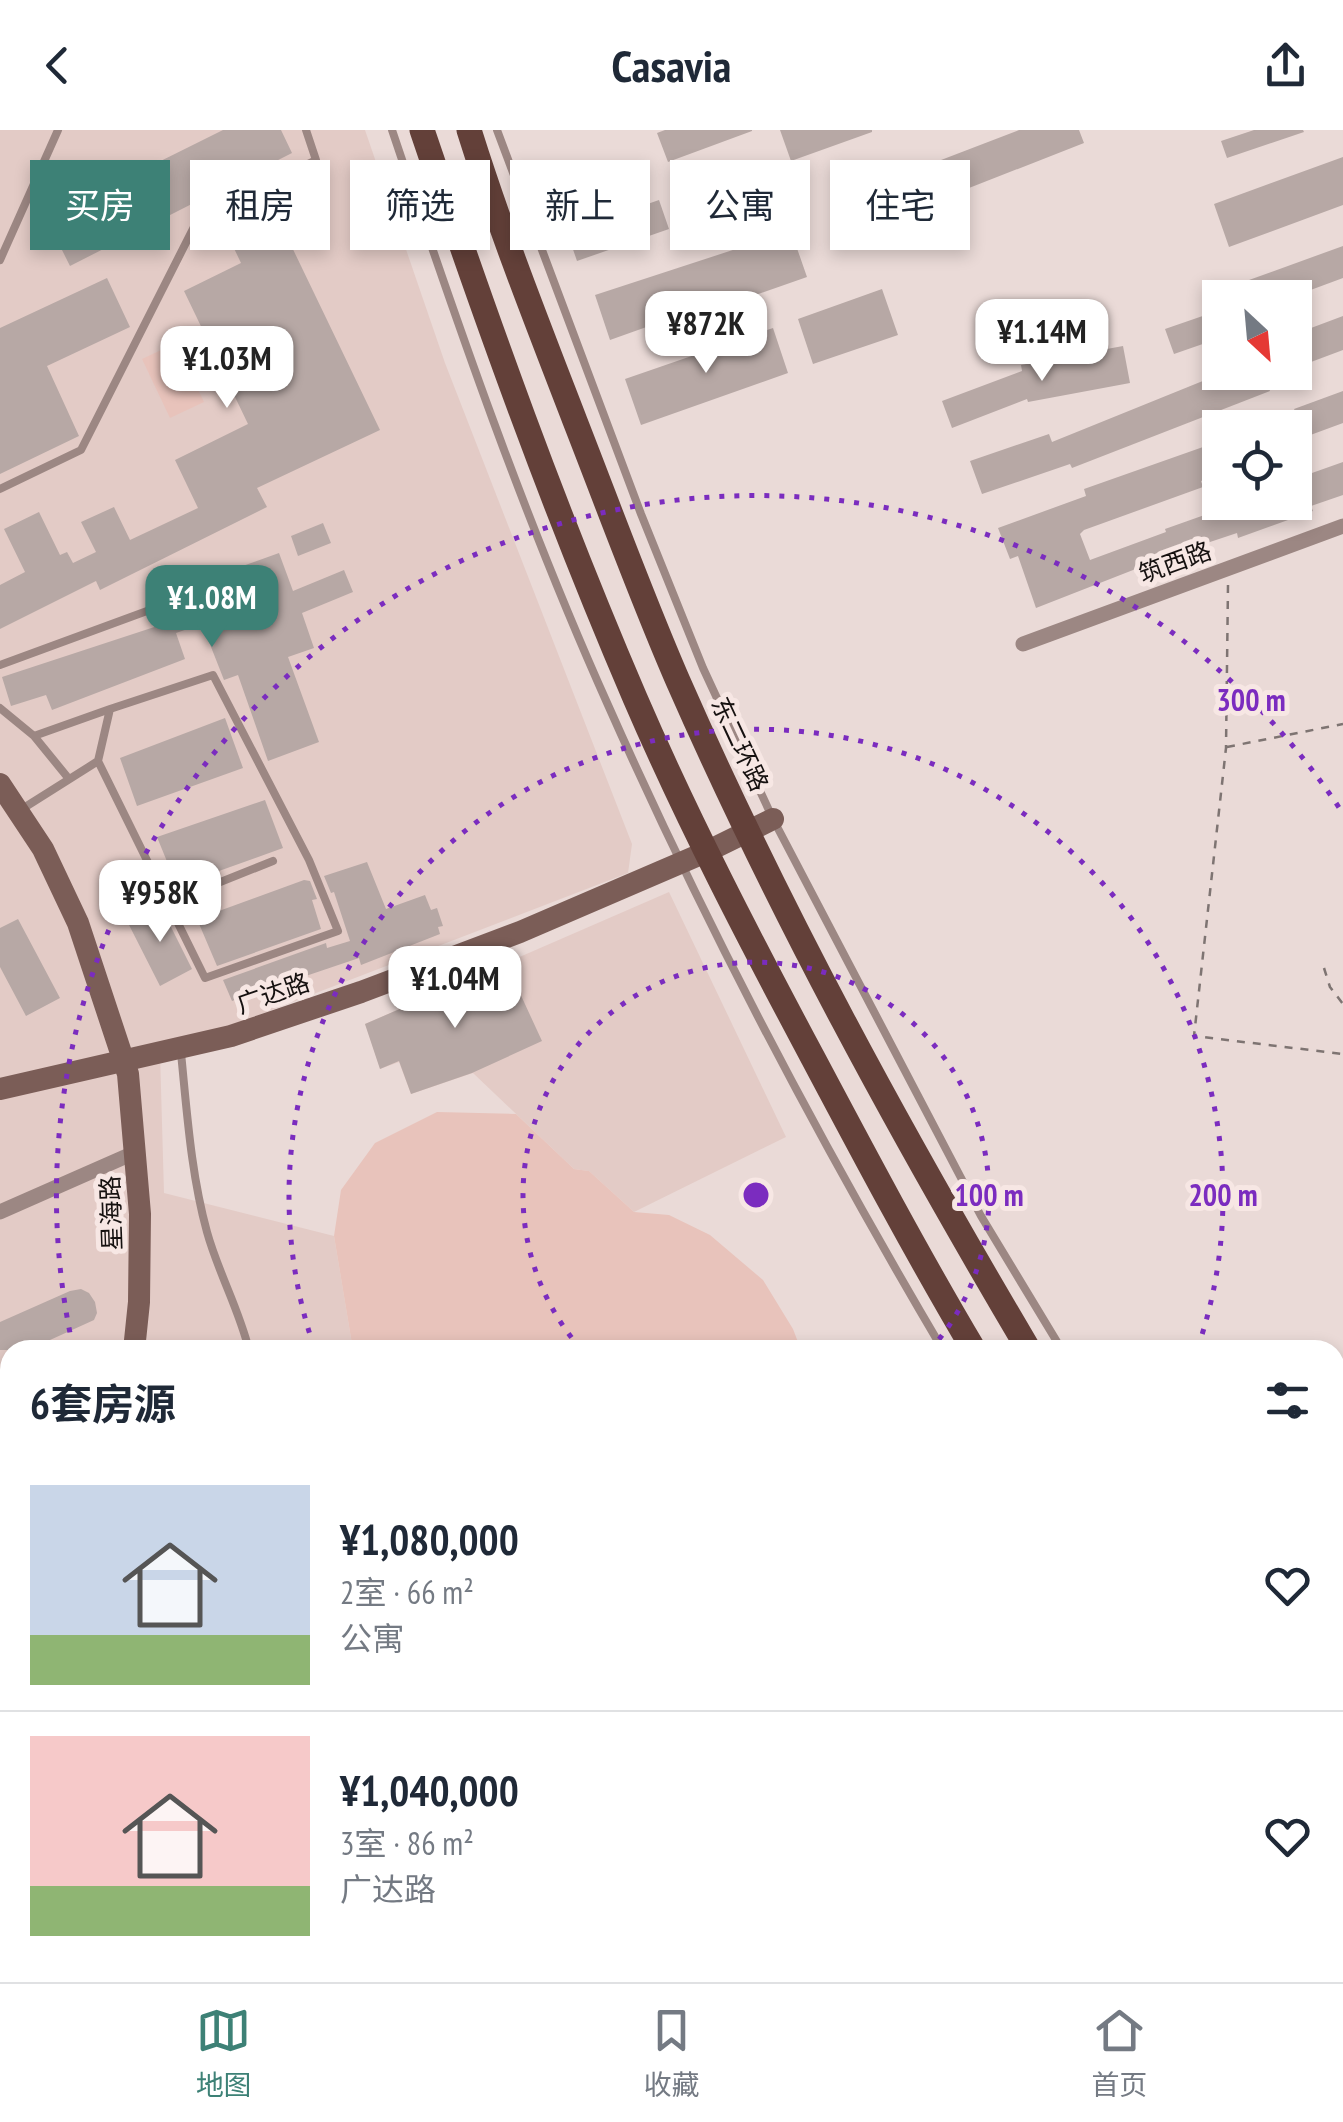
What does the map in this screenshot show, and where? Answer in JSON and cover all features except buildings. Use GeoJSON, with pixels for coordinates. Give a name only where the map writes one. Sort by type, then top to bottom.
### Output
{"type":"FeatureCollection","features":[{"type":"Feature","properties":{"kind":"main road"},"geometry":{"type":"LineString","coordinates":[[422,130],[488,325],[635,698],[706,852],[907,1235],[968,1340]]}},
{"type":"Feature","properties":{"kind":"main road","name":"东二环路"},"geometry":{"type":"LineString","coordinates":[[469,130],[478,160]]}},
{"type":"Feature","properties":{"kind":"main road"},"geometry":{"type":"LineString","coordinates":[[480,130],[480,160]]}},
{"type":"Feature","properties":{"kind":"main road","name":"东二环路"},"geometry":{"type":"LineString","coordinates":[[490,192],[629,559],[678,680],[748,831],[958,1229],[1023,1340]]}},
{"type":"Feature","properties":{"kind":"street","name":"筑西路"},"geometry":{"type":"LineString","coordinates":[[1023,644],[1343,526]]}},
{"type":"Feature","properties":{"kind":"street","name":"星海路"},"geometry":{"type":"LineString","coordinates":[[0,784],[43,849],[78,923],[126,1068],[140,1214],[135,1340]]}},
{"type":"Feature","properties":{"kind":"street","name":"广达路"},"geometry":{"type":"LineString","coordinates":[[0,1089],[126,1068],[396,979],[520,932],[773,819]]}},
{"type":"Feature","properties":{"kind":"street"},"geometry":{"type":"LineString","coordinates":[[0,1212],[136,1152]]}},
{"type":"Feature","properties":{"kind":"lane"},"geometry":{"type":"LineString","coordinates":[[0,260],[58,130]]}},
{"type":"Feature","properties":{"kind":"lane"},"geometry":{"type":"LineString","coordinates":[[0,489],[81,450],[199,217],[316,160],[306,130]]}},
{"type":"Feature","properties":{"kind":"lane"},"geometry":{"type":"LineString","coordinates":[[392,130],[458,327],[606,702],[680,861],[889,1259],[937,1340]]}},
{"type":"Feature","properties":{"kind":"lane"},"geometry":{"type":"LineString","coordinates":[[497,130],[641,514],[704,668],[773,819],[982,1216],[1056,1340]]}},
{"type":"Feature","properties":{"kind":"lane"},"geometry":{"type":"LineString","coordinates":[[0,665],[166,604]]}},
{"type":"Feature","properties":{"kind":"lane"},"geometry":{"type":"LineString","coordinates":[[34,736],[110,710],[213,675],[308,860],[338,931],[205,978],[98,761],[110,710]]}},
{"type":"Feature","properties":{"kind":"lane"},"geometry":{"type":"LineString","coordinates":[[0,708],[34,736],[69,779]]}},
{"type":"Feature","properties":{"kind":"lane"},"geometry":{"type":"LineString","coordinates":[[18,811],[98,761]]}},
{"type":"Feature","properties":{"kind":"lane"},"geometry":{"type":"LineString","coordinates":[[168,903],[273,861]]}},
{"type":"Feature","properties":{"kind":"lane"},"geometry":{"type":"LineString","coordinates":[[180,1048],[191,1149],[207,1234],[246,1340]]}},
{"type":"Feature","properties":{"kind":"path"},"geometry":{"type":"LineString","coordinates":[[1228,585],[1226,748],[1194,1036],[1343,1054]]}},
{"type":"Feature","properties":{"kind":"path"},"geometry":{"type":"LineString","coordinates":[[1226,748],[1343,724]]}},
{"type":"Feature","properties":{"kind":"path"},"geometry":{"type":"LineString","coordinates":[[1324,968],[1330,987],[1343,1004]]}},
{"type":"Feature","properties":{"kind":"shaded area"},"geometry":{"type":"Polygon","coordinates":[[[0,130],[365,130],[375,160],[350,160],[350,250],[406,250],[445,363],[632,844],[628,873],[160,1053],[164,1193],[334,1236],[351,1340],[0,1340],[0,130]]]}},
{"type":"Feature","properties":{"kind":"shaded area"},"geometry":{"type":"Polygon","coordinates":[[[176,343],[204,402],[170,418],[142,359],[176,343]]]}},
{"type":"Feature","properties":{"kind":"shaded area"},"geometry":{"type":"Polygon","coordinates":[[[669,892],[786,1137],[634,1212],[589,1171],[574,1169],[473,1073],[411,1094],[399,1062],[380,1069],[365,1024],[669,892]]]}},
{"type":"Feature","properties":{"kind":"shaded area"},"geometry":{"type":"Polygon","coordinates":[[[437,1112],[516,1114],[574,1169],[589,1171],[634,1212],[669,1215],[710,1235],[763,1280],[797,1340],[351,1340],[334,1236],[341,1190],[375,1143],[437,1112]]]}}]}
